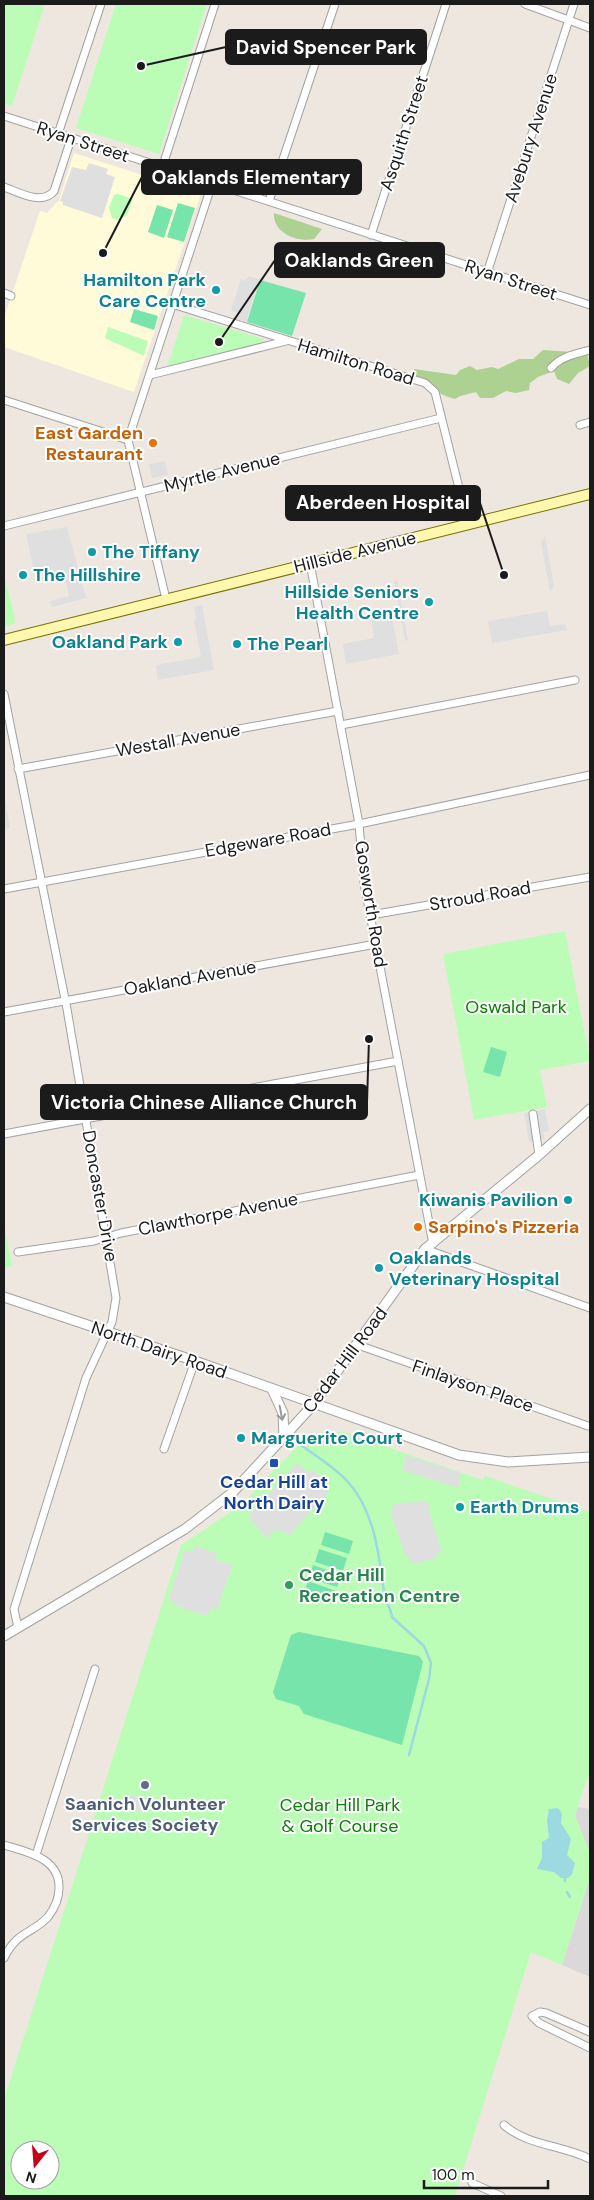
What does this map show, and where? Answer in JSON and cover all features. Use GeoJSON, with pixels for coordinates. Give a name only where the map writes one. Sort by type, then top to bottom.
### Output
{"type":"FeatureCollection","features":[{"type":"Feature","properties":{"kind":"main road","name":"Hillside Avenue"},"geometry":{"type":"LineString","coordinates":[[4,640],[590,494]]}},
{"type":"Feature","properties":{"kind":"street"},"geometry":{"type":"LineString","coordinates":[[58,134],[101,4]]}},
{"type":"Feature","properties":{"kind":"street"},"geometry":{"type":"LineString","coordinates":[[162,168],[215,4]]}},
{"type":"Feature","properties":{"kind":"street"},"geometry":{"type":"LineString","coordinates":[[269,201],[335,4]]}},
{"type":"Feature","properties":{"kind":"street","name":"Asquith Street"},"geometry":{"type":"LineString","coordinates":[[371,235],[446,4]]}},
{"type":"Feature","properties":{"kind":"street"},"geometry":{"type":"LineString","coordinates":[[526,4],[590,28]]}},
{"type":"Feature","properties":{"kind":"street","name":"Avebury Avenue"},"geometry":{"type":"LineString","coordinates":[[487,273],[574,4]]}},
{"type":"Feature","properties":{"kind":"street","name":"Ryan Street"},"geometry":{"type":"LineString","coordinates":[[4,116],[590,305]]}},
{"type":"Feature","properties":{"kind":"street"},"geometry":{"type":"LineString","coordinates":[[4,187],[39,198],[49,196],[54,191],[71,138]]}},
{"type":"Feature","properties":{"kind":"street"},"geometry":{"type":"LineString","coordinates":[[166,599],[128,440],[212,184]]}},
{"type":"Feature","properties":{"kind":"street","name":"Hamilton Road"},"geometry":{"type":"LineString","coordinates":[[172,304],[425,383],[435,392],[468,524]]}},
{"type":"Feature","properties":{"kind":"street"},"geometry":{"type":"LineString","coordinates":[[150,375],[286,341]]}},
{"type":"Feature","properties":{"kind":"street"},"geometry":{"type":"LineString","coordinates":[[551,368],[562,359],[590,350]]}},
{"type":"Feature","properties":{"kind":"street"},"geometry":{"type":"LineString","coordinates":[[4,400],[128,440]]}},
{"type":"Feature","properties":{"kind":"street","name":"Myrtle Avenue"},"geometry":{"type":"LineString","coordinates":[[4,526],[441,418]]}},
{"type":"Feature","properties":{"kind":"street"},"geometry":{"type":"LineString","coordinates":[[580,425],[590,422]]}},
{"type":"Feature","properties":{"kind":"street","name":"Gosworth Road"},"geometry":{"type":"LineString","coordinates":[[310,563],[359,824],[364,883],[419,1175],[429,1247]]}},
{"type":"Feature","properties":{"kind":"street"},"geometry":{"type":"LineString","coordinates":[[341,725],[575,680]]}},
{"type":"Feature","properties":{"kind":"street","name":"Doncaster Drive"},"geometry":{"type":"LineString","coordinates":[[4,694],[66,1000],[116,1290],[114,1315],[109,1332],[86,1378],[14,1609],[18,1628]]}},
{"type":"Feature","properties":{"kind":"street","name":"Westall Avenue"},"geometry":{"type":"LineString","coordinates":[[18,769],[338,711]]}},
{"type":"Feature","properties":{"kind":"street","name":"Edgeware Road"},"geometry":{"type":"LineString","coordinates":[[4,889],[359,824],[590,774]]}},
{"type":"Feature","properties":{"kind":"street","name":"Stroud Road"},"geometry":{"type":"LineString","coordinates":[[370,915],[590,877]]}},
{"type":"Feature","properties":{"kind":"street","name":"Oakland Avenue"},"geometry":{"type":"LineString","coordinates":[[4,1012],[376,944]]}},
{"type":"Feature","properties":{"kind":"street"},"geometry":{"type":"LineString","coordinates":[[4,1134],[398,1062]]}},
{"type":"Feature","properties":{"kind":"street","name":"Cedar Hill Road"},"geometry":{"type":"LineString","coordinates":[[4,1636],[198,1520],[246,1480],[313,1404],[429,1247],[539,1155],[590,1108]]}},
{"type":"Feature","properties":{"kind":"street"},"geometry":{"type":"LineString","coordinates":[[533,1114],[539,1155]]}},
{"type":"Feature","properties":{"kind":"street","name":"Clawthorpe Avenue"},"geometry":{"type":"LineString","coordinates":[[18,1252],[107,1238],[419,1175]]}},
{"type":"Feature","properties":{"kind":"street"},"geometry":{"type":"LineString","coordinates":[[429,1247],[590,1308]]}},
{"type":"Feature","properties":{"kind":"street","name":"North Dairy Road"},"geometry":{"type":"LineString","coordinates":[[4,1297],[195,1361],[313,1404],[472,1458],[526,1462],[590,1457]]}},
{"type":"Feature","properties":{"kind":"street","name":"Finlayson Place"},"geometry":{"type":"LineString","coordinates":[[358,1345],[588,1426]]}},
{"type":"Feature","properties":{"kind":"street"},"geometry":{"type":"LineString","coordinates":[[164,1449],[195,1361]]}},
{"type":"Feature","properties":{"kind":"street"},"geometry":{"type":"LineString","coordinates":[[272,1389],[282,1413],[284,1438]]}},
{"type":"Feature","properties":{"kind":"street"},"geometry":{"type":"LineString","coordinates":[[36,1855],[95,1669]]}},
{"type":"Feature","properties":{"kind":"street"},"geometry":{"type":"LineString","coordinates":[[4,1845],[36,1855],[51,1865],[59,1882],[58,1898],[47,1917],[21,1935],[4,1958]]}},
{"type":"Feature","properties":{"kind":"street"},"geometry":{"type":"LineString","coordinates":[[590,2032],[546,2013],[540,2012],[532,2016],[539,2022],[590,2048]]}},
{"type":"Feature","properties":{"kind":"street"},"geometry":{"type":"LineString","coordinates":[[504,2125],[512,2132],[528,2140],[565,2148],[590,2159]]}},
{"type":"Feature","properties":{"kind":"street"},"geometry":{"type":"LineString","coordinates":[[472,2183],[501,2196]]}},
{"type":"Feature","properties":{"kind":"shaded area"},"geometry":{"type":"Polygon","coordinates":[[[74,153],[201,194],[134,392],[4,347],[4,318],[40,211],[47,213],[59,200],[74,153]]]}},
{"type":"Feature","properties":{"kind":"shaded area"},"geometry":{"type":"Polygon","coordinates":[[[89,163],[108,169],[106,174],[115,177],[102,218],[63,205],[63,202],[60,201],[72,167],[86,170],[89,163]]]}},
{"type":"Feature","properties":{"kind":"shaded area"},"geometry":{"type":"Polygon","coordinates":[[[249,276],[259,279],[246,322],[236,319],[238,314],[231,310],[241,279],[245,281],[249,276]]]}},
{"type":"Feature","properties":{"kind":"shaded area"},"geometry":{"type":"Polygon","coordinates":[[[165,461],[168,475],[152,478],[149,464],[165,461]]]}},
{"type":"Feature","properties":{"kind":"shaded area"},"geometry":{"type":"Polygon","coordinates":[[[67,527],[86,598],[52,607],[50,601],[69,596],[64,574],[41,580],[35,576],[26,534],[67,527]]]}},
{"type":"Feature","properties":{"kind":"shaded area"},"geometry":{"type":"Polygon","coordinates":[[[545,536],[554,586],[550,592],[541,542],[545,536]]]}},
{"type":"Feature","properties":{"kind":"shaded area"},"geometry":{"type":"Polygon","coordinates":[[[394,581],[397,581],[408,640],[405,641],[394,581]]]}},
{"type":"Feature","properties":{"kind":"shaded area"},"geometry":{"type":"Polygon","coordinates":[[[202,605],[214,670],[158,680],[156,665],[201,657],[194,620],[196,619],[194,607],[202,605]]]}},
{"type":"Feature","properties":{"kind":"shaded area"},"geometry":{"type":"Polygon","coordinates":[[[547,611],[550,626],[565,624],[567,630],[492,643],[488,621],[547,611]]]}},
{"type":"Feature","properties":{"kind":"shaded area"},"geometry":{"type":"Polygon","coordinates":[[[391,613],[399,654],[346,664],[343,644],[374,638],[371,617],[391,613]]]}},
{"type":"Feature","properties":{"kind":"shaded area"},"geometry":{"type":"Polygon","coordinates":[[[4,794],[10,828],[4,829],[4,794]]]}},
{"type":"Feature","properties":{"kind":"shaded area"},"geometry":{"type":"Polygon","coordinates":[[[545,1109],[549,1131],[543,1132],[544,1139],[529,1142],[524,1113],[545,1109]]]}},
{"type":"Feature","properties":{"kind":"shaded area"},"geometry":{"type":"Polygon","coordinates":[[[406,1455],[461,1473],[458,1488],[402,1470],[406,1455]]]}},
{"type":"Feature","properties":{"kind":"shaded area"},"geometry":{"type":"Polygon","coordinates":[[[297,1463],[308,1473],[312,1469],[315,1471],[329,1485],[325,1489],[329,1492],[289,1535],[276,1529],[267,1538],[248,1517],[297,1463]]]}},
{"type":"Feature","properties":{"kind":"shaded area"},"geometry":{"type":"Polygon","coordinates":[[[394,1503],[429,1503],[429,1512],[441,1548],[435,1559],[416,1563],[410,1561],[404,1552],[391,1514],[394,1503]]]}},
{"type":"Feature","properties":{"kind":"shaded area"},"geometry":{"type":"Polygon","coordinates":[[[195,1546],[217,1553],[215,1559],[232,1565],[217,1610],[211,1608],[207,1616],[174,1605],[175,1602],[168,1600],[185,1550],[192,1552],[195,1546]]]}},
{"type":"Feature","properties":{"kind":"shaded area"},"geometry":{"type":"Polygon","coordinates":[[[131,1795],[143,1800],[142,1804],[147,1806],[144,1813],[127,1807],[131,1795]]]}},
{"type":"Feature","properties":{"kind":"shaded area"},"geometry":{"type":"Polygon","coordinates":[[[578,1807],[590,1809],[590,1854],[575,1815],[578,1807]]]}},
{"type":"Feature","properties":{"kind":"shaded area"},"geometry":{"type":"Polygon","coordinates":[[[590,1878],[590,1977],[562,1965],[590,1878]]]}},
{"type":"Feature","properties":{"kind":"green space"},"geometry":{"type":"Polygon","coordinates":[[[4,4],[45,4],[12,106],[4,103],[4,4]]]}},
{"type":"Feature","properties":{"kind":"green space"},"geometry":{"type":"Polygon","coordinates":[[[116,4],[207,4],[159,154],[76,128],[116,4]]]}},
{"type":"Feature","properties":{"kind":"green space"},"geometry":{"type":"Polygon","coordinates":[[[118,194],[133,199],[127,215],[119,220],[112,218],[109,208],[114,195],[118,194]]]}},
{"type":"Feature","properties":{"kind":"green space"},"geometry":{"type":"Polygon","coordinates":[[[178,203],[195,208],[184,242],[167,237],[178,203]]]}},
{"type":"Feature","properties":{"kind":"green space"},"geometry":{"type":"Polygon","coordinates":[[[157,205],[173,210],[164,238],[148,232],[157,205]]]}},
{"type":"Feature","properties":{"kind":"green space"},"geometry":{"type":"Polygon","coordinates":[[[274,213],[322,229],[314,239],[293,238],[281,231],[277,226],[274,220],[274,213]]]}},
{"type":"Feature","properties":{"kind":"green space"},"geometry":{"type":"Polygon","coordinates":[[[260,280],[306,293],[292,336],[247,322],[260,280]]]}},
{"type":"Feature","properties":{"kind":"green space"},"geometry":{"type":"Polygon","coordinates":[[[134,309],[158,316],[154,330],[130,322],[134,309]]]}},
{"type":"Feature","properties":{"kind":"green space"},"geometry":{"type":"Polygon","coordinates":[[[184,315],[264,339],[262,344],[167,368],[184,315]]]}},
{"type":"Feature","properties":{"kind":"green space"},"geometry":{"type":"Polygon","coordinates":[[[108,327],[148,341],[144,356],[105,338],[108,327]]]}},
{"type":"Feature","properties":{"kind":"green space"},"geometry":{"type":"Polygon","coordinates":[[[543,350],[587,353],[590,366],[578,373],[569,384],[557,379],[554,371],[538,377],[530,383],[529,390],[516,393],[506,391],[493,398],[480,398],[476,392],[455,399],[443,395],[411,378],[414,369],[456,375],[460,370],[470,366],[477,370],[492,367],[498,369],[519,359],[533,359],[543,350]]]}},
{"type":"Feature","properties":{"kind":"green space"},"geometry":{"type":"Polygon","coordinates":[[[4,574],[16,623],[4,626],[4,574]]]}},
{"type":"Feature","properties":{"kind":"green space","name":"Oswald Park"},"geometry":{"type":"Polygon","coordinates":[[[565,931],[590,1061],[540,1070],[547,1107],[474,1120],[443,954],[565,931]]]}},
{"type":"Feature","properties":{"kind":"green space"},"geometry":{"type":"Polygon","coordinates":[[[491,1047],[507,1052],[500,1077],[483,1072],[491,1047]]]}},
{"type":"Feature","properties":{"kind":"green space"},"geometry":{"type":"Polygon","coordinates":[[[4,1224],[12,1266],[4,1268],[4,1224]]]}},
{"type":"Feature","properties":{"kind":"green space","name":"Cedar Hill Park & Golf Course"},"geometry":{"type":"Polygon","coordinates":[[[327,1431],[344,1432],[483,1480],[485,1476],[590,1512],[590,1770],[575,1815],[590,1854],[590,1878],[562,1965],[531,1952],[455,2196],[4,2196],[4,2099],[181,1545],[241,1505],[302,1441],[315,1434],[327,1431]]]}},
{"type":"Feature","properties":{"kind":"green space"},"geometry":{"type":"Polygon","coordinates":[[[325,1532],[353,1541],[349,1554],[321,1545],[325,1532]]]}},
{"type":"Feature","properties":{"kind":"green space"},"geometry":{"type":"Polygon","coordinates":[[[319,1549],[347,1558],[343,1571],[315,1562],[319,1549]]]}},
{"type":"Feature","properties":{"kind":"green space"},"geometry":{"type":"Polygon","coordinates":[[[313,1565],[341,1575],[337,1587],[309,1578],[313,1565]]]}},
{"type":"Feature","properties":{"kind":"green space"},"geometry":{"type":"Polygon","coordinates":[[[308,1581],[336,1591],[332,1604],[304,1594],[308,1581]]]}},
{"type":"Feature","properties":{"kind":"green space"},"geometry":{"type":"Polygon","coordinates":[[[299,1632],[419,1656],[423,1662],[402,1745],[304,1714],[299,1706],[276,1699],[273,1692],[291,1635],[299,1632]]]}},
{"type":"Feature","properties":{"kind":"water"},"geometry":{"type":"Polygon","coordinates":[[[557,1808],[562,1814],[561,1823],[571,1839],[567,1855],[575,1863],[572,1874],[568,1878],[561,1878],[554,1872],[537,1869],[542,1858],[542,1842],[549,1838],[547,1821],[549,1809],[557,1808]]]}},
{"type":"Feature","properties":{"kind":"waterway"},"geometry":{"type":"LineString","coordinates":[[301,1445],[338,1472],[358,1495],[365,1508],[374,1535],[385,1595],[392,1617],[424,1646],[431,1663],[429,1679],[409,1755]]}},
{"type":"Feature","properties":{"kind":"waterway"},"geometry":{"type":"LineString","coordinates":[[567,1892],[570,1897]]}},
{"type":"Feature","properties":{"kind":"place","name":"David Spencer Park"},"geometry":{"type":"Point","coordinates":[141,66]}},
{"type":"Feature","properties":{"kind":"place","name":"Oaklands Elementary"},"geometry":{"type":"Point","coordinates":[103,253]}},
{"type":"Feature","properties":{"kind":"place","name":"Hamilton Park Care Centre"},"geometry":{"type":"Point","coordinates":[216,290]}},
{"type":"Feature","properties":{"kind":"place","name":"Oaklands Green"},"geometry":{"type":"Point","coordinates":[219,342]}},
{"type":"Feature","properties":{"kind":"place","name":"East Garden Restaurant"},"geometry":{"type":"Point","coordinates":[153,443]}},
{"type":"Feature","properties":{"kind":"place","name":"The Tiffany"},"geometry":{"type":"Point","coordinates":[92,552]}},
{"type":"Feature","properties":{"kind":"place","name":"The Hillshire"},"geometry":{"type":"Point","coordinates":[23,575]}},
{"type":"Feature","properties":{"kind":"place","name":"Aberdeen Hospital"},"geometry":{"type":"Point","coordinates":[504,575]}},
{"type":"Feature","properties":{"kind":"place","name":"Hillside Seniors Health Centre"},"geometry":{"type":"Point","coordinates":[429,602]}},
{"type":"Feature","properties":{"kind":"place","name":"Oakland Park"},"geometry":{"type":"Point","coordinates":[178,642]}},
{"type":"Feature","properties":{"kind":"place","name":"The Pearl"},"geometry":{"type":"Point","coordinates":[237,644]}},
{"type":"Feature","properties":{"kind":"place","name":"Victoria Chinese Alliance Church"},"geometry":{"type":"Point","coordinates":[369,1039]}},
{"type":"Feature","properties":{"kind":"place","name":"Kiwanis Pavilion"},"geometry":{"type":"Point","coordinates":[568,1200]}},
{"type":"Feature","properties":{"kind":"place","name":"Sarpino's Pizzeria"},"geometry":{"type":"Point","coordinates":[418,1227]}},
{"type":"Feature","properties":{"kind":"place","name":"Oaklands Veterinary Hospital"},"geometry":{"type":"Point","coordinates":[379,1268]}},
{"type":"Feature","properties":{"kind":"place","name":"Marguerite Court"},"geometry":{"type":"Point","coordinates":[241,1438]}},
{"type":"Feature","properties":{"kind":"place","name":"Cedar Hill at North Dairy"},"geometry":{"type":"Point","coordinates":[274,1463]}},
{"type":"Feature","properties":{"kind":"place","name":"Earth Drums"},"geometry":{"type":"Point","coordinates":[460,1507]}},
{"type":"Feature","properties":{"kind":"place","name":"Cedar Hill Recreation Centre"},"geometry":{"type":"Point","coordinates":[289,1585]}},
{"type":"Feature","properties":{"kind":"place","name":"Saanich Volunteer Services Society"},"geometry":{"type":"Point","coordinates":[145,1785]}}]}
